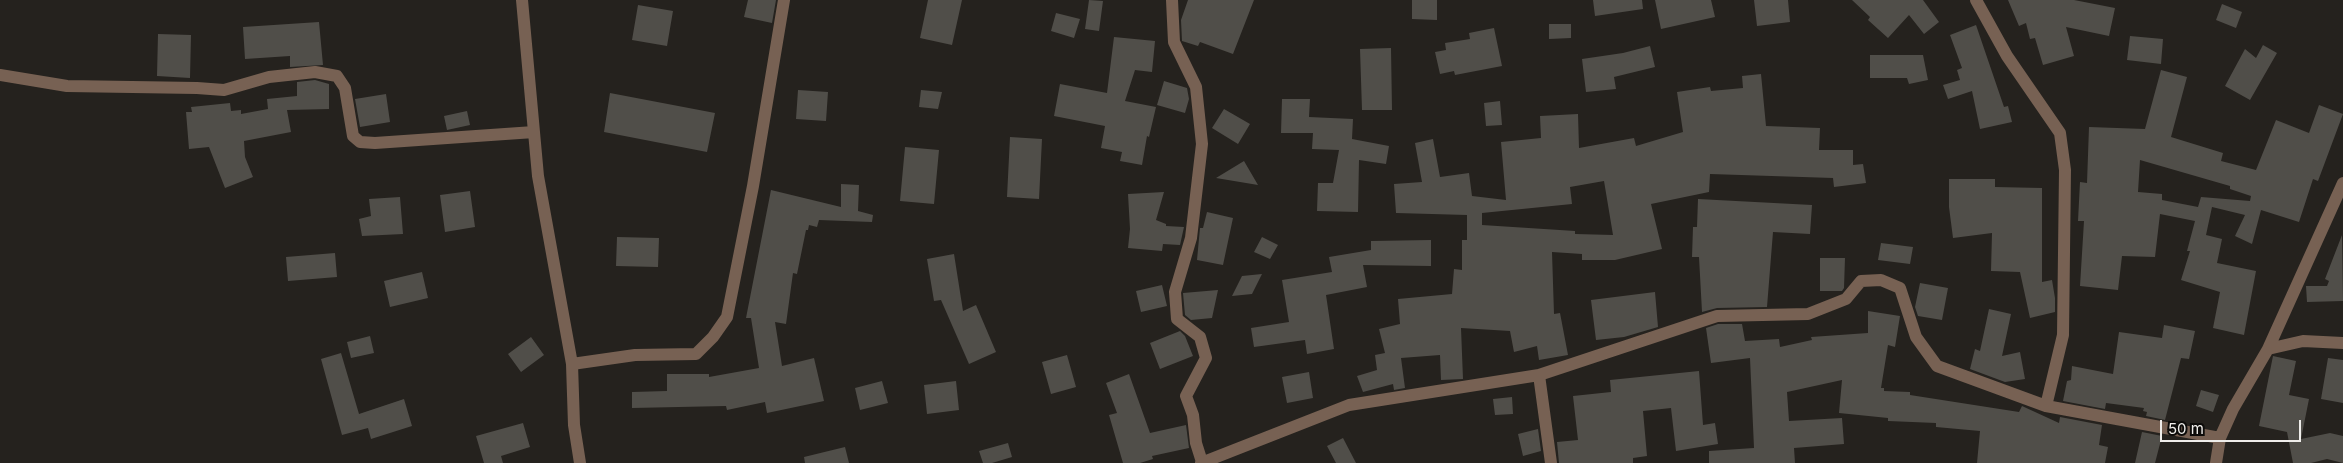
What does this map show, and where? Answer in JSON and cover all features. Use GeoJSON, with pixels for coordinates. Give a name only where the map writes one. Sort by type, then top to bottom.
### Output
{"type":"FeatureCollection","features":[{"type":"Feature","properties":{"kind":"street"},"geometry":{"type":"LineString","coordinates":[[522,0],[538,176],[572,364],[574,424],[580,463]]}},
{"type":"Feature","properties":{"kind":"street"},"geometry":{"type":"LineString","coordinates":[[572,364],[635,355],[696,354],[713,338],[727,317],[753,186],[784,0]]}},
{"type":"Feature","properties":{"kind":"street"},"geometry":{"type":"LineString","coordinates":[[1172,0],[1174,42],[1196,87],[1202,144],[1191,238],[1175,292],[1177,319],[1200,337],[1206,358],[1186,396],[1193,415],[1196,443],[1201,463],[1349,405],[1539,375],[1717,316],[1808,314],[1846,299],[1861,281],[1881,280],[1900,288],[1916,337],[1937,366],[2046,406],[2220,438]]}},
{"type":"Feature","properties":{"kind":"street"},"geometry":{"type":"LineString","coordinates":[[1976,0],[2007,56],[2060,132],[2065,170],[2063,335],[2046,406]]}},
{"type":"Feature","properties":{"kind":"street"},"geometry":{"type":"LineString","coordinates":[[0,75],[67,86],[224,90],[269,77],[315,72],[337,76],[345,88],[353,136],[360,142],[375,143],[534,132]]}},
{"type":"Feature","properties":{"kind":"street"},"geometry":{"type":"LineString","coordinates":[[2216,463],[2220,438],[2233,409],[2268,349],[2343,184]]}},
{"type":"Feature","properties":{"kind":"street"},"geometry":{"type":"LineString","coordinates":[[2268,349],[2303,340],[2343,343]]}},
{"type":"Feature","properties":{"kind":"street"},"geometry":{"type":"LineString","coordinates":[[1539,375],[1551,463]]}},
{"type":"Feature","properties":{"kind":"building"},"geometry":{"type":"Polygon","coordinates":[[[748,0],[776,0],[772,23],[744,17],[748,0]]]}},
{"type":"Feature","properties":{"kind":"building"},"geometry":{"type":"Polygon","coordinates":[[[928,0],[962,0],[952,45],[920,38],[928,0]]]}},
{"type":"Feature","properties":{"kind":"building"},"geometry":{"type":"Polygon","coordinates":[[[1089,0],[1103,1],[1099,31],[1085,29],[1089,0]]]}},
{"type":"Feature","properties":{"kind":"building"},"geometry":{"type":"Polygon","coordinates":[[[1188,0],[1254,0],[1233,54],[1200,42],[1198,46],[1182,41],[1181,20],[1188,0]]]}},
{"type":"Feature","properties":{"kind":"building"},"geometry":{"type":"Polygon","coordinates":[[[1412,0],[1437,0],[1437,20],[1412,19],[1412,0]]]}},
{"type":"Feature","properties":{"kind":"building"},"geometry":{"type":"Polygon","coordinates":[[[1593,0],[1642,0],[1643,9],[1595,16],[1593,0]]]}},
{"type":"Feature","properties":{"kind":"building"},"geometry":{"type":"Polygon","coordinates":[[[1655,0],[1711,0],[1715,17],[1661,29],[1655,0]]]}},
{"type":"Feature","properties":{"kind":"building"},"geometry":{"type":"Polygon","coordinates":[[[1754,0],[1788,0],[1790,22],[1757,26],[1754,0]]]}},
{"type":"Feature","properties":{"kind":"building"},"geometry":{"type":"Polygon","coordinates":[[[1852,0],[1923,0],[1939,22],[1924,34],[1909,15],[1888,38],[1868,20],[1870,17],[1852,0]]]}},
{"type":"Feature","properties":{"kind":"building"},"geometry":{"type":"Polygon","coordinates":[[[2008,0],[2074,0],[2115,8],[2109,36],[2066,27],[2074,56],[2043,65],[2035,38],[2030,39],[2026,23],[2019,26],[2008,0]]]}},
{"type":"Feature","properties":{"kind":"building"},"geometry":{"type":"Polygon","coordinates":[[[2222,4],[2242,12],[2236,28],[2216,20],[2222,4]]]}},
{"type":"Feature","properties":{"kind":"building"},"geometry":{"type":"Polygon","coordinates":[[[638,5],[673,11],[667,46],[632,40],[638,5]]]}},
{"type":"Feature","properties":{"kind":"building"},"geometry":{"type":"Polygon","coordinates":[[[1056,13],[1080,19],[1074,38],[1051,31],[1056,13]]]}},
{"type":"Feature","properties":{"kind":"building"},"geometry":{"type":"Polygon","coordinates":[[[319,22],[323,65],[290,67],[290,56],[245,59],[243,27],[319,22]]]}},
{"type":"Feature","properties":{"kind":"building"},"geometry":{"type":"Polygon","coordinates":[[[1549,24],[1571,24],[1571,38],[1549,39],[1549,24]]]}},
{"type":"Feature","properties":{"kind":"building"},"geometry":{"type":"Polygon","coordinates":[[[1976,25],[2004,107],[2008,106],[2012,122],[1980,129],[1972,91],[1948,99],[1943,85],[1960,80],[1957,70],[1962,68],[1950,35],[1976,25]]]}},
{"type":"Feature","properties":{"kind":"building"},"geometry":{"type":"Polygon","coordinates":[[[1494,28],[1502,66],[1455,75],[1454,71],[1440,74],[1435,52],[1446,50],[1445,43],[1470,39],[1469,33],[1494,28]]]}},
{"type":"Feature","properties":{"kind":"building"},"geometry":{"type":"Polygon","coordinates":[[[158,34],[191,35],[190,78],[157,76],[158,34]]]}},
{"type":"Feature","properties":{"kind":"building"},"geometry":{"type":"Polygon","coordinates":[[[2130,36],[2163,39],[2161,64],[2127,60],[2130,36]]]}},
{"type":"Feature","properties":{"kind":"building"},"geometry":{"type":"Polygon","coordinates":[[[1114,37],[1155,41],[1152,72],[1135,70],[1125,101],[1156,107],[1149,137],[1147,136],[1142,165],[1120,161],[1122,152],[1101,148],[1105,126],[1054,116],[1060,84],[1107,93],[1114,37]]]}},
{"type":"Feature","properties":{"kind":"building"},"geometry":{"type":"Polygon","coordinates":[[[2263,45],[2277,53],[2250,100],[2225,86],[2245,49],[2256,58],[2263,45]]]}},
{"type":"Feature","properties":{"kind":"building"},"geometry":{"type":"Polygon","coordinates":[[[1650,46],[1655,67],[1614,77],[1616,89],[1586,92],[1582,59],[1623,53],[1650,46]]]}},
{"type":"Feature","properties":{"kind":"building"},"geometry":{"type":"Polygon","coordinates":[[[1391,48],[1392,110],[1362,110],[1360,49],[1391,48]]]}},
{"type":"Feature","properties":{"kind":"building"},"geometry":{"type":"Polygon","coordinates":[[[1870,55],[1923,55],[1928,80],[1909,84],[1907,78],[1870,78],[1870,55]]]}},
{"type":"Feature","properties":{"kind":"building"},"geometry":{"type":"Polygon","coordinates":[[[2161,70],[2187,77],[2171,137],[2223,153],[2221,161],[2256,170],[2276,120],[2309,133],[2319,105],[2343,114],[2318,181],[2313,179],[2299,222],[2261,210],[2252,244],[2235,236],[2245,215],[2212,207],[2206,235],[2222,239],[2217,263],[2256,271],[2244,335],[2213,328],[2220,292],[2181,280],[2190,251],[2187,251],[2195,221],[2160,214],[2155,257],[2122,256],[2118,290],[2080,286],[2084,221],[2078,221],[2080,182],[2087,183],[2089,127],[2145,129],[2161,70]],[[2140,160],[2138,192],[2162,194],[2162,200],[2198,207],[2201,197],[2250,201],[2251,196],[2230,189],[2230,186],[2140,160]]]}},
{"type":"Feature","properties":{"kind":"building"},"geometry":{"type":"Polygon","coordinates":[[[1761,74],[1766,126],[1820,128],[1819,150],[1853,150],[1853,165],[1863,164],[1866,183],[1834,187],[1833,178],[1710,174],[1709,192],[1651,204],[1662,249],[1615,260],[1582,260],[1582,254],[1552,252],[1554,314],[1560,313],[1568,355],[1539,360],[1537,346],[1514,352],[1510,331],[1461,328],[1463,379],[1441,380],[1440,355],[1401,358],[1405,388],[1394,390],[1393,384],[1363,392],[1357,376],[1377,370],[1375,355],[1385,353],[1379,329],[1400,324],[1398,299],[1452,294],[1454,269],[1462,270],[1462,240],[1467,240],[1467,215],[1396,213],[1394,184],[1422,182],[1415,143],[1433,139],[1440,177],[1469,173],[1472,196],[1506,200],[1501,142],[1541,138],[1540,116],[1578,114],[1579,148],[1634,138],[1636,146],[1683,132],[1677,92],[1710,87],[1711,91],[1743,88],[1742,76],[1761,74]],[[1604,181],[1570,187],[1572,204],[1482,213],[1482,225],[1575,231],[1575,234],[1613,235],[1604,181]]]}},
{"type":"Feature","properties":{"kind":"building"},"geometry":{"type":"Polygon","coordinates":[[[315,80],[329,84],[329,109],[287,110],[291,132],[244,141],[245,157],[253,177],[225,188],[209,147],[189,149],[186,112],[192,112],[191,107],[230,103],[231,111],[241,110],[241,114],[268,109],[267,99],[297,96],[297,82],[315,80]]]}},
{"type":"Feature","properties":{"kind":"building"},"geometry":{"type":"Polygon","coordinates":[[[1164,81],[1187,88],[1189,99],[1185,113],[1157,105],[1164,81]]]}},
{"type":"Feature","properties":{"kind":"building"},"geometry":{"type":"Polygon","coordinates":[[[798,90],[828,92],[826,121],[796,119],[798,90]]]}},
{"type":"Feature","properties":{"kind":"building"},"geometry":{"type":"Polygon","coordinates":[[[921,90],[942,92],[938,109],[919,107],[921,90]]]}},
{"type":"Feature","properties":{"kind":"building"},"geometry":{"type":"Polygon","coordinates":[[[610,93],[715,113],[707,152],[604,132],[610,93]]]}},
{"type":"Feature","properties":{"kind":"building"},"geometry":{"type":"Polygon","coordinates":[[[386,94],[390,122],[360,127],[355,99],[386,94]]]}},
{"type":"Feature","properties":{"kind":"building"},"geometry":{"type":"Polygon","coordinates":[[[1282,99],[1310,99],[1309,117],[1353,119],[1352,139],[1389,146],[1386,164],[1359,160],[1358,212],[1317,211],[1318,183],[1333,183],[1339,150],[1312,149],[1313,133],[1281,133],[1282,99]]]}},
{"type":"Feature","properties":{"kind":"building"},"geometry":{"type":"Polygon","coordinates":[[[1500,101],[1502,125],[1486,126],[1484,103],[1500,101]]]}},
{"type":"Feature","properties":{"kind":"building"},"geometry":{"type":"Polygon","coordinates":[[[1224,109],[1250,124],[1238,144],[1212,128],[1224,109]]]}},
{"type":"Feature","properties":{"kind":"building"},"geometry":{"type":"Polygon","coordinates":[[[467,111],[470,125],[447,130],[444,116],[467,111]]]}},
{"type":"Feature","properties":{"kind":"building"},"geometry":{"type":"Polygon","coordinates":[[[1010,137],[1042,139],[1039,199],[1007,197],[1010,137]]]}},
{"type":"Feature","properties":{"kind":"building"},"geometry":{"type":"Polygon","coordinates":[[[905,147],[939,150],[934,204],[900,201],[905,147]]]}},
{"type":"Feature","properties":{"kind":"building"},"geometry":{"type":"Polygon","coordinates":[[[1244,161],[1258,185],[1216,178],[1244,161]]]}},
{"type":"Feature","properties":{"kind":"building"},"geometry":{"type":"Polygon","coordinates":[[[1949,179],[1995,179],[1995,187],[2042,188],[2042,282],[2052,280],[2055,312],[2030,318],[2020,272],[1991,271],[1992,233],[1953,238],[1949,207],[1949,179]]]}},
{"type":"Feature","properties":{"kind":"building"},"geometry":{"type":"Polygon","coordinates":[[[841,184],[859,185],[858,211],[873,215],[872,222],[819,220],[817,227],[809,225],[808,230],[806,230],[797,274],[793,273],[786,324],[775,322],[782,366],[814,358],[824,401],[767,413],[765,402],[727,410],[726,406],[632,408],[632,392],[667,391],[667,374],[709,374],[709,377],[759,368],[751,318],[746,318],[771,190],[841,207],[841,184]]]}},
{"type":"Feature","properties":{"kind":"building"},"geometry":{"type":"Polygon","coordinates":[[[470,191],[475,227],[445,232],[440,195],[470,191]]]}},
{"type":"Feature","properties":{"kind":"building"},"geometry":{"type":"Polygon","coordinates":[[[1164,192],[1156,220],[1166,224],[1166,226],[1184,227],[1180,245],[1163,244],[1162,251],[1128,248],[1130,229],[1128,194],[1164,192]]]}},
{"type":"Feature","properties":{"kind":"building"},"geometry":{"type":"Polygon","coordinates":[[[400,197],[403,234],[362,236],[359,219],[371,216],[369,199],[400,197]]]}},
{"type":"Feature","properties":{"kind":"building"},"geometry":{"type":"Polygon","coordinates":[[[1698,199],[1812,205],[1810,234],[1773,232],[1767,307],[1717,308],[1702,312],[1699,257],[1692,257],[1693,227],[1697,227],[1698,199]]]}},
{"type":"Feature","properties":{"kind":"building"},"geometry":{"type":"Polygon","coordinates":[[[1207,212],[1233,218],[1223,265],[1197,260],[1200,228],[1203,228],[1207,212]]]}},
{"type":"Feature","properties":{"kind":"building"},"geometry":{"type":"Polygon","coordinates":[[[2342,235],[2343,301],[2307,302],[2306,286],[2327,286],[2329,281],[2325,279],[2342,235]]]}},
{"type":"Feature","properties":{"kind":"building"},"geometry":{"type":"Polygon","coordinates":[[[617,237],[659,238],[658,267],[616,266],[617,237]]]}},
{"type":"Feature","properties":{"kind":"building"},"geometry":{"type":"Polygon","coordinates":[[[1262,237],[1278,245],[1270,259],[1254,252],[1262,237]]]}},
{"type":"Feature","properties":{"kind":"building"},"geometry":{"type":"Polygon","coordinates":[[[1431,240],[1431,266],[1363,265],[1367,287],[1326,295],[1334,349],[1307,354],[1305,340],[1254,347],[1251,328],[1289,322],[1282,280],[1332,272],[1329,257],[1371,250],[1371,241],[1431,240]]]}},
{"type":"Feature","properties":{"kind":"building"},"geometry":{"type":"Polygon","coordinates":[[[1881,243],[1913,247],[1910,264],[1878,260],[1881,243]]]}},
{"type":"Feature","properties":{"kind":"building"},"geometry":{"type":"Polygon","coordinates":[[[335,253],[337,277],[288,281],[286,257],[335,253]]]}},
{"type":"Feature","properties":{"kind":"building"},"geometry":{"type":"Polygon","coordinates":[[[954,254],[963,311],[976,305],[996,352],[969,364],[941,300],[934,301],[927,259],[954,254]]]}},
{"type":"Feature","properties":{"kind":"building"},"geometry":{"type":"Polygon","coordinates":[[[1820,258],[1845,258],[1844,288],[1842,291],[1820,291],[1820,258]]]}},
{"type":"Feature","properties":{"kind":"building"},"geometry":{"type":"Polygon","coordinates":[[[422,272],[428,298],[390,307],[384,281],[422,272]]]}},
{"type":"Feature","properties":{"kind":"building"},"geometry":{"type":"Polygon","coordinates":[[[1262,274],[1252,294],[1232,296],[1242,276],[1262,274]]]}},
{"type":"Feature","properties":{"kind":"building"},"geometry":{"type":"Polygon","coordinates":[[[1920,283],[1948,288],[1942,320],[1918,316],[1915,307],[1920,283]]]}},
{"type":"Feature","properties":{"kind":"building"},"geometry":{"type":"Polygon","coordinates":[[[1162,285],[1167,306],[1141,312],[1136,291],[1162,285]]]}},
{"type":"Feature","properties":{"kind":"building"},"geometry":{"type":"Polygon","coordinates":[[[1218,290],[1212,318],[1191,320],[1185,315],[1183,293],[1218,290]]]}},
{"type":"Feature","properties":{"kind":"building"},"geometry":{"type":"Polygon","coordinates":[[[1655,292],[1658,327],[1624,337],[1596,340],[1591,300],[1655,292]]]}},
{"type":"Feature","properties":{"kind":"building"},"geometry":{"type":"Polygon","coordinates":[[[1989,309],[2011,314],[2002,356],[2020,352],[2025,379],[2005,382],[1970,369],[1975,349],[1980,351],[1989,309]]]}},
{"type":"Feature","properties":{"kind":"building"},"geometry":{"type":"Polygon","coordinates":[[[1868,311],[1900,316],[1895,347],[1888,345],[1881,388],[1884,388],[1884,391],[1910,392],[1910,395],[2019,412],[2022,406],[2059,423],[2060,417],[2102,425],[2099,445],[2108,447],[2105,463],[1977,463],[1980,431],[1936,427],[1936,423],[1888,421],[1888,418],[1839,413],[1842,380],[1787,392],[1789,421],[1842,418],[1844,444],[1794,448],[1795,463],[1709,463],[1709,451],[1754,448],[1750,358],[1711,363],[1706,328],[1718,324],[1742,324],[1745,341],[1779,339],[1780,347],[1812,340],[1811,337],[1868,333],[1868,311]]]}},
{"type":"Feature","properties":{"kind":"building"},"geometry":{"type":"Polygon","coordinates":[[[2164,325],[2195,331],[2189,359],[2181,358],[2165,420],[2146,416],[2147,412],[2143,411],[2144,408],[2106,403],[2105,409],[2063,401],[2067,381],[2071,380],[2072,366],[2113,374],[2119,332],[2162,338],[2164,325]]]}},
{"type":"Feature","properties":{"kind":"building"},"geometry":{"type":"Polygon","coordinates":[[[1180,331],[1185,336],[1193,356],[1160,369],[1150,343],[1180,331]]]}},
{"type":"Feature","properties":{"kind":"building"},"geometry":{"type":"Polygon","coordinates":[[[370,336],[374,353],[351,358],[347,342],[370,336]]]}},
{"type":"Feature","properties":{"kind":"building"},"geometry":{"type":"Polygon","coordinates":[[[531,337],[544,355],[521,372],[508,354],[531,337]]]}},
{"type":"Feature","properties":{"kind":"building"},"geometry":{"type":"Polygon","coordinates":[[[341,353],[359,414],[404,399],[412,426],[371,439],[368,428],[342,435],[321,359],[341,353]]]}},
{"type":"Feature","properties":{"kind":"building"},"geometry":{"type":"Polygon","coordinates":[[[1067,355],[1076,387],[1051,394],[1042,362],[1067,355]]]}},
{"type":"Feature","properties":{"kind":"building"},"geometry":{"type":"Polygon","coordinates":[[[2273,356],[2296,361],[2289,395],[2309,399],[2301,439],[2330,433],[2343,436],[2343,463],[2327,459],[2311,463],[2293,463],[2287,432],[2259,426],[2273,356]]]}},
{"type":"Feature","properties":{"kind":"building"},"geometry":{"type":"Polygon","coordinates":[[[2328,358],[2343,360],[2343,403],[2321,399],[2328,358]]]}},
{"type":"Feature","properties":{"kind":"building"},"geometry":{"type":"Polygon","coordinates":[[[1699,371],[1703,425],[1715,423],[1718,444],[1676,451],[1671,408],[1643,411],[1647,456],[1633,458],[1633,463],[1559,463],[1557,442],[1578,440],[1573,396],[1611,392],[1610,380],[1699,371]]]}},
{"type":"Feature","properties":{"kind":"building"},"geometry":{"type":"Polygon","coordinates":[[[1309,372],[1313,398],[1287,403],[1282,377],[1309,372]]]}},
{"type":"Feature","properties":{"kind":"building"},"geometry":{"type":"Polygon","coordinates":[[[1129,374],[1150,433],[1186,425],[1189,448],[1152,456],[1153,459],[1140,463],[1123,463],[1109,415],[1117,413],[1106,383],[1129,374]]]}},
{"type":"Feature","properties":{"kind":"building"},"geometry":{"type":"Polygon","coordinates":[[[882,381],[888,403],[860,410],[855,388],[882,381]]]}},
{"type":"Feature","properties":{"kind":"building"},"geometry":{"type":"Polygon","coordinates":[[[956,381],[959,410],[927,414],[924,385],[956,381]]]}},
{"type":"Feature","properties":{"kind":"building"},"geometry":{"type":"Polygon","coordinates":[[[2201,390],[2219,395],[2213,412],[2196,406],[2201,390]]]}},
{"type":"Feature","properties":{"kind":"building"},"geometry":{"type":"Polygon","coordinates":[[[1512,397],[1513,414],[1495,415],[1493,399],[1512,397]]]}},
{"type":"Feature","properties":{"kind":"building"},"geometry":{"type":"Polygon","coordinates":[[[523,423],[530,447],[501,456],[503,463],[484,463],[476,436],[523,423]]]}},
{"type":"Feature","properties":{"kind":"building"},"geometry":{"type":"Polygon","coordinates":[[[1538,429],[1541,451],[1523,456],[1518,434],[1538,429]]]}},
{"type":"Feature","properties":{"kind":"building"},"geometry":{"type":"Polygon","coordinates":[[[2142,432],[2162,436],[2155,463],[2135,463],[2142,432]]]}},
{"type":"Feature","properties":{"kind":"building"},"geometry":{"type":"Polygon","coordinates":[[[1343,438],[1356,463],[1336,463],[1327,446],[1343,438]]]}},
{"type":"Feature","properties":{"kind":"building"},"geometry":{"type":"Polygon","coordinates":[[[1008,443],[1012,457],[992,463],[983,463],[979,451],[1008,443]]]}},
{"type":"Feature","properties":{"kind":"building"},"geometry":{"type":"Polygon","coordinates":[[[845,447],[849,463],[805,463],[804,457],[845,447]]]}}]}
